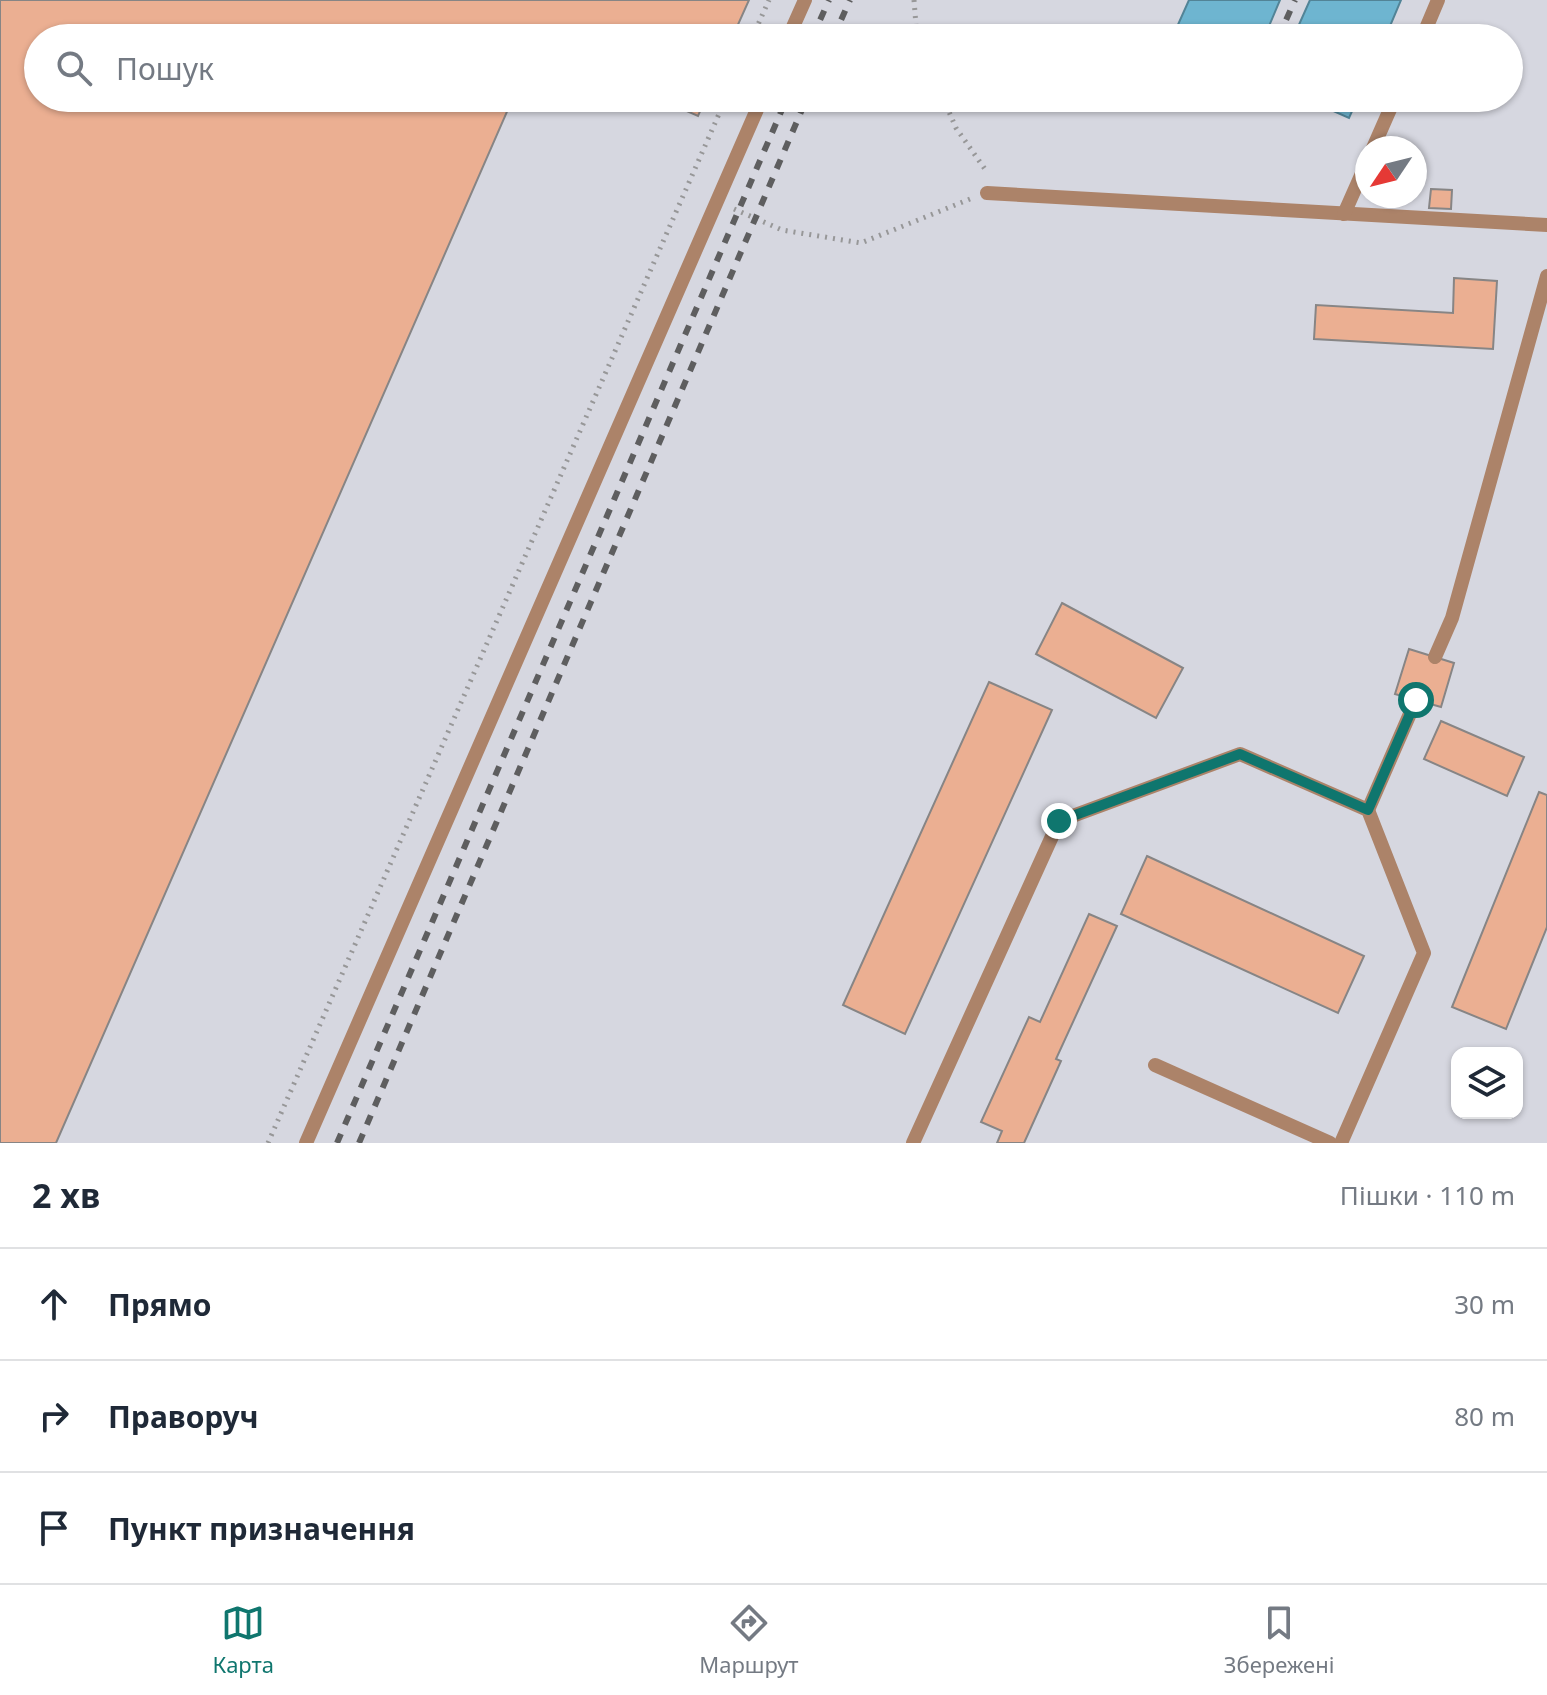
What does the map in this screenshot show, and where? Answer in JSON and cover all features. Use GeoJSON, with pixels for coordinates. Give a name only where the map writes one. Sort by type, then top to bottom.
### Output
{"type":"FeatureCollection","features":[{"type":"Feature","properties":{"kind":"lane"},"geometry":{"type":"LineString","coordinates":[[794,24],[805,0]]}},
{"type":"Feature","properties":{"kind":"lane"},"geometry":{"type":"LineString","coordinates":[[1428,24],[1438,0]]}},
{"type":"Feature","properties":{"kind":"lane"},"geometry":{"type":"LineString","coordinates":[[306,1143],[756,112]]}},
{"type":"Feature","properties":{"kind":"lane"},"geometry":{"type":"LineString","coordinates":[[1378,136],[1389,112]]}},
{"type":"Feature","properties":{"kind":"lane"},"geometry":{"type":"LineString","coordinates":[[1344,214],[1355,189]]}},
{"type":"Feature","properties":{"kind":"lane"},"geometry":{"type":"LineString","coordinates":[[987,193],[1547,225]]}},
{"type":"Feature","properties":{"kind":"lane"},"geometry":{"type":"LineString","coordinates":[[1435,657],[1452,618],[1547,276]]}},
{"type":"Feature","properties":{"kind":"lane"},"geometry":{"type":"LineString","coordinates":[[1341,1143],[1424,953],[1368,810],[1416,700]]}},
{"type":"Feature","properties":{"kind":"lane"},"geometry":{"type":"LineString","coordinates":[[913,1143],[1059,821],[1240,754],[1368,810]]}},
{"type":"Feature","properties":{"kind":"lane"},"geometry":{"type":"LineString","coordinates":[[1155,1065],[1330,1143]]}},
{"type":"Feature","properties":{"kind":"path"},"geometry":{"type":"LineString","coordinates":[[758,24],[769,0]]}},
{"type":"Feature","properties":{"kind":"path"},"geometry":{"type":"LineString","coordinates":[[914,0],[916,24]]}},
{"type":"Feature","properties":{"kind":"path"},"geometry":{"type":"LineString","coordinates":[[268,1143],[720,112]]}},
{"type":"Feature","properties":{"kind":"path"},"geometry":{"type":"LineString","coordinates":[[949,112],[956,128],[987,172]]}},
{"type":"Feature","properties":{"kind":"path"},"geometry":{"type":"LineString","coordinates":[[782,230],[861,243],[987,193]]}},
{"type":"Feature","properties":{"kind":"shaded area"},"geometry":{"type":"Polygon","coordinates":[[[0,0],[1547,0],[1547,1143],[0,1143],[0,0]]]}},
{"type":"Feature","properties":{"kind":"water"},"geometry":{"type":"Polygon","coordinates":[[[1189,0],[1280,0],[1270,24],[1178,24],[1189,0]]]}},
{"type":"Feature","properties":{"kind":"water"},"geometry":{"type":"Polygon","coordinates":[[[1310,0],[1401,0],[1391,24],[1299,24],[1310,0]]]}},
{"type":"Feature","properties":{"kind":"water"},"geometry":{"type":"Polygon","coordinates":[[[1336,112],[1352,112],[1349,118],[1336,112]]]}},
{"type":"Feature","properties":{"kind":"building"},"geometry":{"type":"Polygon","coordinates":[[[0,0],[749,0],[738,24],[24,24],[24,112],[507,112],[56,1143],[0,1143],[0,0]]]}},
{"type":"Feature","properties":{"kind":"building"},"geometry":{"type":"Polygon","coordinates":[[[1431,189],[1452,190],[1451,209],[1429,208],[1431,189]]]}},
{"type":"Feature","properties":{"kind":"building"},"geometry":{"type":"Polygon","coordinates":[[[1454,278],[1497,281],[1493,349],[1314,339],[1316,305],[1453,313],[1454,278]]]}},
{"type":"Feature","properties":{"kind":"building"},"geometry":{"type":"Polygon","coordinates":[[[1062,603],[1183,668],[1156,718],[1036,654],[1062,603]]]}},
{"type":"Feature","properties":{"kind":"building"},"geometry":{"type":"Polygon","coordinates":[[[1409,649],[1454,663],[1441,707],[1395,694],[1409,649]]]}},
{"type":"Feature","properties":{"kind":"building"},"geometry":{"type":"Polygon","coordinates":[[[989,682],[1052,710],[905,1034],[843,1005],[989,682]]]}},
{"type":"Feature","properties":{"kind":"building"},"geometry":{"type":"Polygon","coordinates":[[[1441,721],[1524,757],[1507,796],[1424,759],[1441,721]]]}},
{"type":"Feature","properties":{"kind":"building"},"geometry":{"type":"Polygon","coordinates":[[[1539,792],[1547,795],[1547,927],[1506,1029],[1452,1007],[1539,792]]]}},
{"type":"Feature","properties":{"kind":"building"},"geometry":{"type":"Polygon","coordinates":[[[1147,856],[1364,956],[1338,1013],[1121,914],[1147,856]]]}},
{"type":"Feature","properties":{"kind":"building"},"geometry":{"type":"Polygon","coordinates":[[[1089,914],[1117,926],[1056,1059],[1061,1061],[1024,1143],[997,1143],[1002,1131],[981,1122],[1029,1017],[1040,1022],[1089,914]]]}},
{"type":"Feature","properties":{"kind":"railway"},"geometry":{"type":"LineString","coordinates":[[818,24],[829,0]]}},
{"type":"Feature","properties":{"kind":"railway"},"geometry":{"type":"LineString","coordinates":[[839,24],[850,0]]}},
{"type":"Feature","properties":{"kind":"railway"},"geometry":{"type":"LineString","coordinates":[[1284,24],[1295,0]]}},
{"type":"Feature","properties":{"kind":"railway"},"geometry":{"type":"LineString","coordinates":[[337,1143],[781,112]]}},
{"type":"Feature","properties":{"kind":"railway"},"geometry":{"type":"LineString","coordinates":[[359,1143],[801,112]]}},
{"type":"Feature","properties":{"kind":"route"},"geometry":{"type":"LineString","coordinates":[[1059,821],[1240,754],[1368,810],[1416,700]]}}]}
